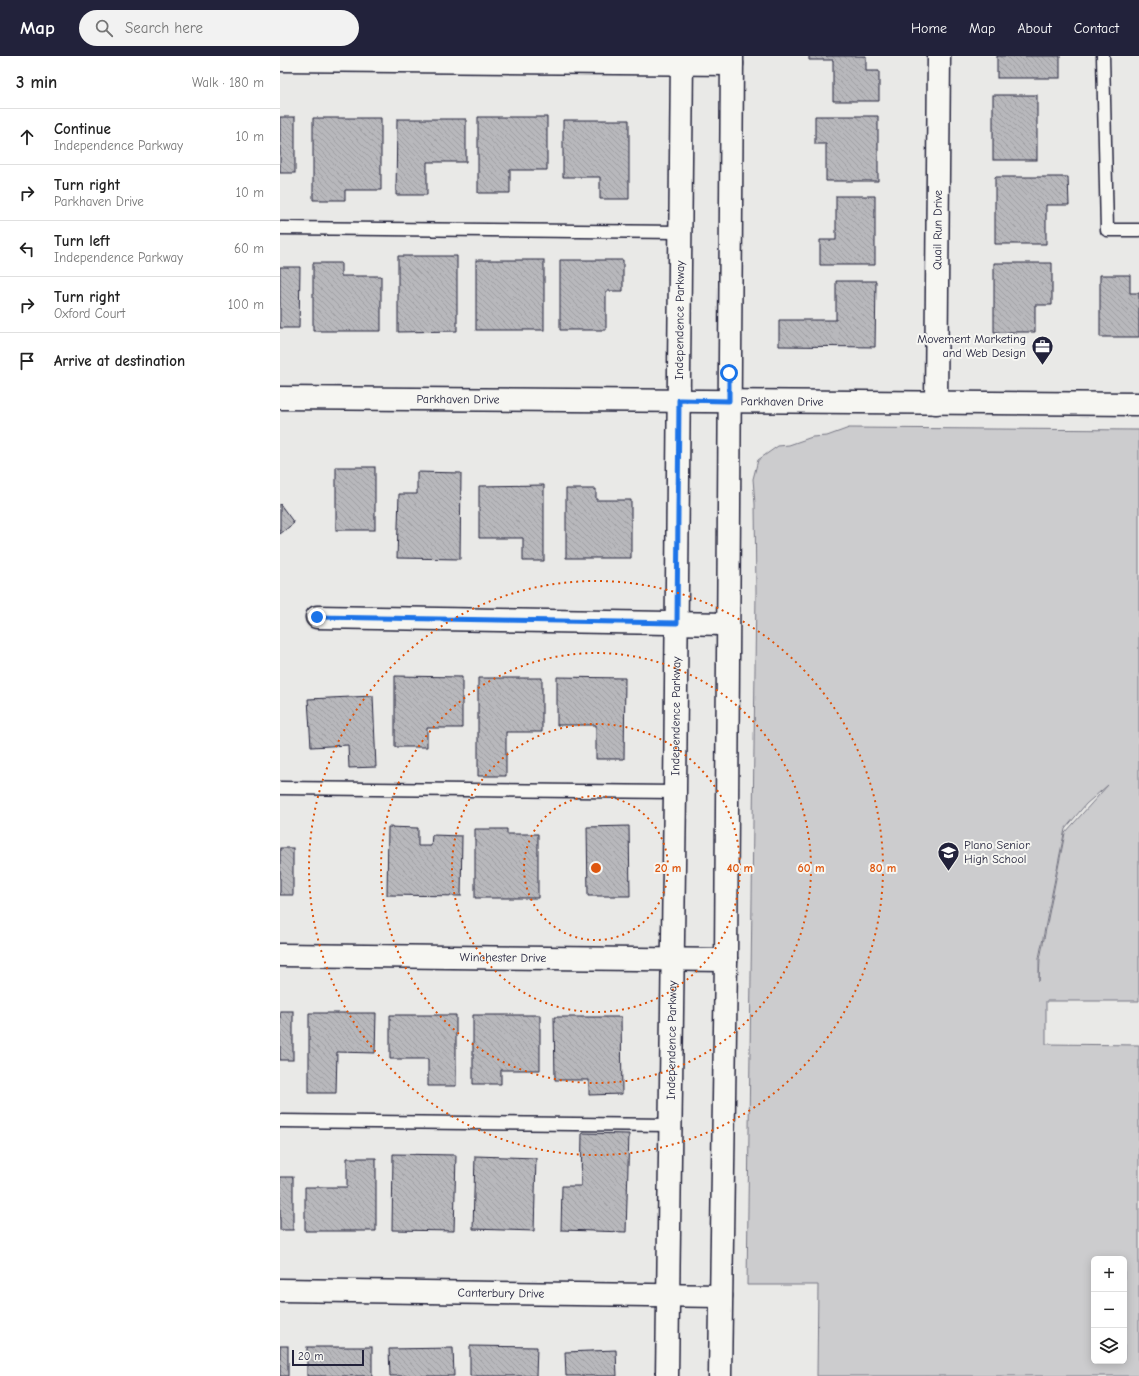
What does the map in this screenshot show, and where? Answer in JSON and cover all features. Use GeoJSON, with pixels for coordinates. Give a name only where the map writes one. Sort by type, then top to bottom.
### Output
{"type":"FeatureCollection","features":[{"type":"Feature","properties":{"kind":"street","name":"Quail Run Drive"},"geometry":{"type":"LineString","coordinates":[[936,403],[939,56]]}},
{"type":"Feature","properties":{"kind":"street"},"geometry":{"type":"LineString","coordinates":[[280,60],[732,60],[726,960],[720,1376]]}},
{"type":"Feature","properties":{"kind":"street","name":"Independence Parkway"},"geometry":{"type":"LineString","coordinates":[[667,1376],[677,623],[682,60]]}},
{"type":"Feature","properties":{"kind":"street","name":"Parkhaven Drive"},"geometry":{"type":"LineString","coordinates":[[280,398],[1139,404]]}},
{"type":"Feature","properties":{"kind":"street"},"geometry":{"type":"LineString","coordinates":[[317,617],[728,624]]}},
{"type":"Feature","properties":{"kind":"street","name":"Winchester Drive"},"geometry":{"type":"LineString","coordinates":[[280,955],[726,960]]}},
{"type":"Feature","properties":{"kind":"street","name":"Canterbury Drive"},"geometry":{"type":"LineString","coordinates":[[280,1290],[721,1296]]}},
{"type":"Feature","properties":{"kind":"lane"},"geometry":{"type":"LineString","coordinates":[[1104,56],[1107,230],[1139,230]]}},
{"type":"Feature","properties":{"kind":"lane"},"geometry":{"type":"LineString","coordinates":[[280,228],[680,232]]}},
{"type":"Feature","properties":{"kind":"lane"},"geometry":{"type":"LineString","coordinates":[[280,788],[675,792]]}},
{"type":"Feature","properties":{"kind":"lane"},"geometry":{"type":"LineString","coordinates":[[280,1121],[670,1125]]}},
{"type":"Feature","properties":{"kind":"shaded area","name":"Plano Senior High School"},"geometry":{"type":"Polygon","coordinates":[[[849,428],[1139,430],[1139,1001],[1046,1001],[1046,1044],[1139,1045],[1139,1376],[817,1376],[818,1285],[747,1285],[756,592],[755,504],[753,479],[758,460],[778,446],[789,445],[812,437],[827,436],[849,428]],[[1108,785],[1086,804],[1065,829],[1039,958],[1039,981],[1040,959],[1065,833],[1108,785]]]}},
{"type":"Feature","properties":{"kind":"building"},"geometry":{"type":"Polygon","coordinates":[[[809,56],[866,56],[866,71],[879,71],[879,101],[833,101],[833,60],[809,60],[809,56]]]}},
{"type":"Feature","properties":{"kind":"building"},"geometry":{"type":"Polygon","coordinates":[[[997,56],[1060,56],[1060,78],[997,78],[997,56]]]}},
{"type":"Feature","properties":{"kind":"building"},"geometry":{"type":"Polygon","coordinates":[[[993,95],[1037,95],[1037,160],[993,160],[993,95]]]}},
{"type":"Feature","properties":{"kind":"building"},"geometry":{"type":"Polygon","coordinates":[[[815,116],[878,116],[878,181],[826,181],[826,144],[815,144],[815,116]]]}},
{"type":"Feature","properties":{"kind":"building"},"geometry":{"type":"Polygon","coordinates":[[[280,117],[295,117],[295,173],[280,173],[280,117]]]}},
{"type":"Feature","properties":{"kind":"building"},"geometry":{"type":"Polygon","coordinates":[[[478,117],[547,117],[547,170],[510,170],[510,193],[478,193],[478,117]]]}},
{"type":"Feature","properties":{"kind":"building"},"geometry":{"type":"Polygon","coordinates":[[[313,118],[381,118],[381,190],[345,190],[345,200],[313,200],[313,118]]]}},
{"type":"Feature","properties":{"kind":"building"},"geometry":{"type":"Polygon","coordinates":[[[397,119],[466,119],[466,162],[427,162],[427,195],[396,195],[397,119]]]}},
{"type":"Feature","properties":{"kind":"building"},"geometry":{"type":"Polygon","coordinates":[[[563,120],[629,120],[629,199],[600,199],[600,177],[563,177],[563,120]]]}},
{"type":"Feature","properties":{"kind":"building"},"geometry":{"type":"Polygon","coordinates":[[[995,177],[1068,177],[1069,205],[1046,205],[1046,244],[995,244],[995,177]]]}},
{"type":"Feature","properties":{"kind":"building"},"geometry":{"type":"Polygon","coordinates":[[[836,196],[875,196],[875,265],[820,265],[820,240],[836,240],[836,196]]]}},
{"type":"Feature","properties":{"kind":"building"},"geometry":{"type":"Polygon","coordinates":[[[398,256],[457,256],[457,331],[398,332],[398,256]]]}},
{"type":"Feature","properties":{"kind":"building"},"geometry":{"type":"Polygon","coordinates":[[[476,260],[544,260],[544,330],[476,330],[476,260]]]}},
{"type":"Feature","properties":{"kind":"building"},"geometry":{"type":"Polygon","coordinates":[[[560,260],[623,260],[623,291],[606,291],[606,330],[560,330],[560,260]]]}},
{"type":"Feature","properties":{"kind":"building"},"geometry":{"type":"Polygon","coordinates":[[[313,263],[341,263],[341,276],[381,276],[381,331],[313,331],[313,263]]]}},
{"type":"Feature","properties":{"kind":"building"},"geometry":{"type":"Polygon","coordinates":[[[994,263],[1052,263],[1052,305],[1035,305],[1035,332],[994,332],[994,263]]]}},
{"type":"Feature","properties":{"kind":"building"},"geometry":{"type":"Polygon","coordinates":[[[280,267],[300,267],[299,328],[280,328],[280,267]]]}},
{"type":"Feature","properties":{"kind":"building"},"geometry":{"type":"Polygon","coordinates":[[[1100,275],[1130,275],[1130,293],[1139,293],[1139,337],[1100,337],[1100,275]]]}},
{"type":"Feature","properties":{"kind":"building"},"geometry":{"type":"Polygon","coordinates":[[[836,281],[876,281],[875,347],[779,346],[779,320],[836,320],[836,281]]]}},
{"type":"Feature","properties":{"kind":"building"},"geometry":{"type":"Polygon","coordinates":[[[336,467],[375,467],[375,530],[336,530],[336,467]]]}},
{"type":"Feature","properties":{"kind":"building"},"geometry":{"type":"Polygon","coordinates":[[[417,472],[461,473],[460,559],[397,558],[399,494],[417,494],[417,472]]]}},
{"type":"Feature","properties":{"kind":"building"},"geometry":{"type":"Polygon","coordinates":[[[544,485],[544,561],[523,561],[523,538],[479,538],[479,486],[544,485]]]}},
{"type":"Feature","properties":{"kind":"building"},"geometry":{"type":"Polygon","coordinates":[[[566,489],[596,489],[596,500],[631,500],[631,558],[566,558],[566,489]]]}},
{"type":"Feature","properties":{"kind":"building"},"geometry":{"type":"Polygon","coordinates":[[[280,504],[294,523],[280,534],[280,504]]]}},
{"type":"Feature","properties":{"kind":"building"},"geometry":{"type":"Polygon","coordinates":[[[395,676],[462,677],[462,728],[427,728],[427,747],[395,747],[395,676]]]}},
{"type":"Feature","properties":{"kind":"building"},"geometry":{"type":"Polygon","coordinates":[[[557,677],[625,678],[624,759],[596,759],[596,725],[557,725],[557,677]]]}},
{"type":"Feature","properties":{"kind":"building"},"geometry":{"type":"Polygon","coordinates":[[[478,678],[542,678],[542,732],[506,732],[506,776],[478,776],[478,678]]]}},
{"type":"Feature","properties":{"kind":"building"},"geometry":{"type":"Polygon","coordinates":[[[373,696],[376,767],[349,768],[348,745],[311,747],[308,699],[373,696]]]}},
{"type":"Feature","properties":{"kind":"building"},"geometry":{"type":"Polygon","coordinates":[[[629,826],[630,896],[588,896],[587,827],[629,826]]]}},
{"type":"Feature","properties":{"kind":"building"},"geometry":{"type":"Polygon","coordinates":[[[388,827],[418,828],[418,846],[431,846],[432,835],[462,836],[461,896],[387,895],[388,827]]]}},
{"type":"Feature","properties":{"kind":"building"},"geometry":{"type":"Polygon","coordinates":[[[475,829],[507,829],[507,834],[538,834],[538,898],[475,898],[475,829]]]}},
{"type":"Feature","properties":{"kind":"building"},"geometry":{"type":"Polygon","coordinates":[[[280,848],[293,848],[293,895],[280,895],[280,848]]]}},
{"type":"Feature","properties":{"kind":"building"},"geometry":{"type":"Polygon","coordinates":[[[280,1011],[293,1011],[293,1060],[280,1060],[280,1011]]]}},
{"type":"Feature","properties":{"kind":"building"},"geometry":{"type":"Polygon","coordinates":[[[309,1013],[376,1013],[375,1053],[337,1052],[336,1093],[309,1093],[309,1013]]]}},
{"type":"Feature","properties":{"kind":"building"},"geometry":{"type":"Polygon","coordinates":[[[390,1015],[456,1015],[456,1086],[428,1086],[428,1059],[390,1059],[390,1015]]]}},
{"type":"Feature","properties":{"kind":"building"},"geometry":{"type":"Polygon","coordinates":[[[473,1015],[540,1015],[540,1070],[501,1070],[501,1084],[473,1084],[473,1015]]]}},
{"type":"Feature","properties":{"kind":"building"},"geometry":{"type":"Polygon","coordinates":[[[554,1017],[621,1017],[622,1094],[589,1095],[589,1080],[555,1080],[554,1017]]]}},
{"type":"Feature","properties":{"kind":"building"},"geometry":{"type":"Polygon","coordinates":[[[582,1133],[629,1134],[626,1232],[561,1230],[562,1186],[581,1186],[582,1133]]]}},
{"type":"Feature","properties":{"kind":"building"},"geometry":{"type":"Polygon","coordinates":[[[393,1154],[456,1155],[454,1231],[392,1230],[393,1154]]]}},
{"type":"Feature","properties":{"kind":"building"},"geometry":{"type":"Polygon","coordinates":[[[475,1156],[536,1158],[534,1231],[473,1229],[475,1156]]]}},
{"type":"Feature","properties":{"kind":"building"},"geometry":{"type":"Polygon","coordinates":[[[347,1158],[376,1158],[376,1231],[305,1231],[305,1187],[347,1187],[347,1158]]]}},
{"type":"Feature","properties":{"kind":"building"},"geometry":{"type":"Polygon","coordinates":[[[280,1177],[293,1177],[293,1230],[280,1230],[280,1177]]]}},
{"type":"Feature","properties":{"kind":"building"},"geometry":{"type":"Polygon","coordinates":[[[280,1346],[288,1346],[288,1376],[280,1376],[280,1346]]]}},
{"type":"Feature","properties":{"kind":"building"},"geometry":{"type":"Polygon","coordinates":[[[470,1346],[537,1347],[536,1376],[470,1376],[470,1346]]]}},
{"type":"Feature","properties":{"kind":"building"},"geometry":{"type":"Polygon","coordinates":[[[307,1347],[372,1347],[372,1376],[307,1376],[307,1347]]]}},
{"type":"Feature","properties":{"kind":"building"},"geometry":{"type":"Polygon","coordinates":[[[453,1348],[454,1376],[390,1376],[389,1349],[453,1348]]]}},
{"type":"Feature","properties":{"kind":"building"},"geometry":{"type":"Polygon","coordinates":[[[616,1350],[617,1376],[566,1376],[565,1352],[616,1350]]]}},
{"type":"Feature","properties":{"kind":"place","name":"Movement Marketing and Web Design"},"geometry":{"type":"Point","coordinates":[1042,366]}},
{"type":"Feature","properties":{"kind":"place","name":"Plano Senior High School"},"geometry":{"type":"Point","coordinates":[948,872]}},
{"type":"Feature","properties":{"kind":"route"},"geometry":{"type":"LineString","coordinates":[[317,617],[677,623],[679,400],[729,401],[729,373]]}}]}
